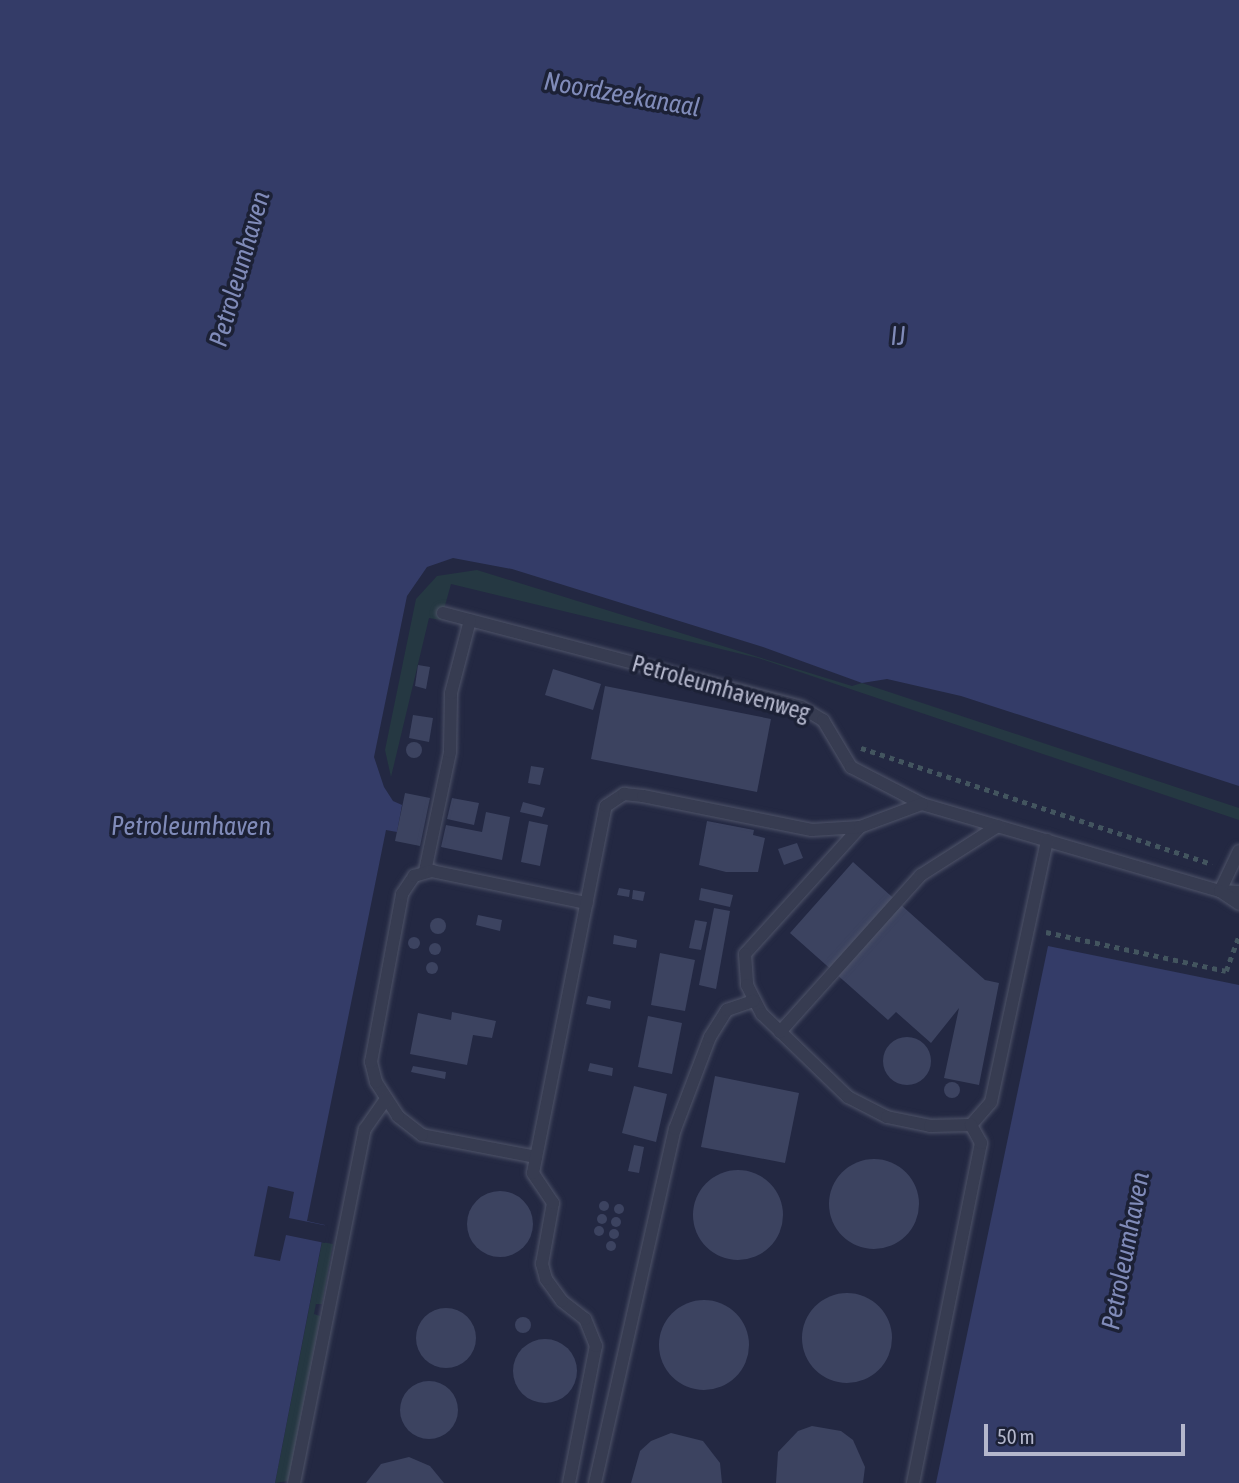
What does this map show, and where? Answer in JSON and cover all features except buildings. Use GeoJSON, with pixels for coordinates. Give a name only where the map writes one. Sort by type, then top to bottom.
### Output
{"type":"FeatureCollection","features":[{"type":"Feature","properties":{"kind":"lane","name":"Petroleumhavenweg"},"geometry":{"type":"LineString","coordinates":[[443,613],[801,707],[823,720],[851,767],[922,804],[1220,891],[1239,892]]}},
{"type":"Feature","properties":{"kind":"lane"},"geometry":{"type":"LineString","coordinates":[[425,871],[450,752],[451,693],[470,620]]}},
{"type":"Feature","properties":{"kind":"lane"},"geometry":{"type":"LineString","coordinates":[[569,1483],[596,1346],[585,1319],[562,1301],[546,1279],[542,1264],[554,1203],[537,1185],[533,1173],[606,806],[624,794],[812,830],[860,827],[922,804]]}},
{"type":"Feature","properties":{"kind":"lane"},"geometry":{"type":"LineString","coordinates":[[780,1032],[921,875],[998,826]]}},
{"type":"Feature","properties":{"kind":"lane"},"geometry":{"type":"LineString","coordinates":[[860,827],[745,954],[753,1001],[780,1032],[831,1084],[866,1108],[908,1124],[971,1125],[992,1102],[1047,840]]}},
{"type":"Feature","properties":{"kind":"lane"},"geometry":{"type":"LineString","coordinates":[[1220,891],[1239,851]]}},
{"type":"Feature","properties":{"kind":"lane"},"geometry":{"type":"LineString","coordinates":[[536,1157],[422,1135],[409,1128],[386,1099],[371,1062],[402,894],[408,881],[425,871],[587,903]]}},
{"type":"Feature","properties":{"kind":"lane","name":"Petroleumhavenweg"},"geometry":{"type":"LineString","coordinates":[[1220,891],[1239,904]]}},
{"type":"Feature","properties":{"kind":"lane"},"geometry":{"type":"LineString","coordinates":[[595,1483],[675,1129],[710,1037],[727,1010],[753,1001]]}},
{"type":"Feature","properties":{"kind":"lane"},"geometry":{"type":"LineString","coordinates":[[294,1483],[365,1129],[386,1099]]}},
{"type":"Feature","properties":{"kind":"lane"},"geometry":{"type":"LineString","coordinates":[[913,1483],[981,1143],[971,1125]]}},
{"type":"Feature","properties":{"kind":"path"},"geometry":{"type":"LineString","coordinates":[[835,739],[1228,870]]}},
{"type":"Feature","properties":{"kind":"path"},"geometry":{"type":"LineString","coordinates":[[1028,928],[1226,971],[1239,936]]}},
{"type":"Feature","properties":{"kind":"shaded area"},"geometry":{"type":"Polygon","coordinates":[[[477,570],[852,686],[862,683],[1239,808],[1239,820],[758,658],[451,584],[441,620],[429,618],[391,777],[385,750],[416,599],[437,576],[477,570]]]}},
{"type":"Feature","properties":{"kind":"shaded area"},"geometry":{"type":"Polygon","coordinates":[[[322,1242],[333,1244],[322,1304],[316,1304],[314,1314],[320,1316],[288,1481],[275,1483],[322,1242]]]}},
{"type":"Feature","properties":{"kind":"water","name":"IJ"},"geometry":{"type":"Polygon","coordinates":[[[0,0],[1239,0],[1239,786],[961,696],[887,679],[862,683],[763,647],[512,569],[453,558],[427,567],[407,596],[374,757],[384,787],[393,801],[402,805],[397,832],[386,830],[307,1221],[325,1225],[275,1483],[0,1483],[0,0]]]}},
{"type":"Feature","properties":{"kind":"water","name":"Petroleumhaven"},"geometry":{"type":"Polygon","coordinates":[[[1048,946],[1239,985],[1239,1483],[936,1483],[1048,946]]]}},
{"type":"Feature","properties":{"kind":"pier"},"geometry":{"type":"Polygon","coordinates":[[[268,1186],[294,1192],[289,1218],[328,1226],[325,1243],[286,1235],[280,1261],[254,1256],[268,1186]]]}},
{"type":"Feature","properties":{"kind":"water label","name":"Noordzeekanaal"},"geometry":{"type":"Point","coordinates":[622,95]}}]}
